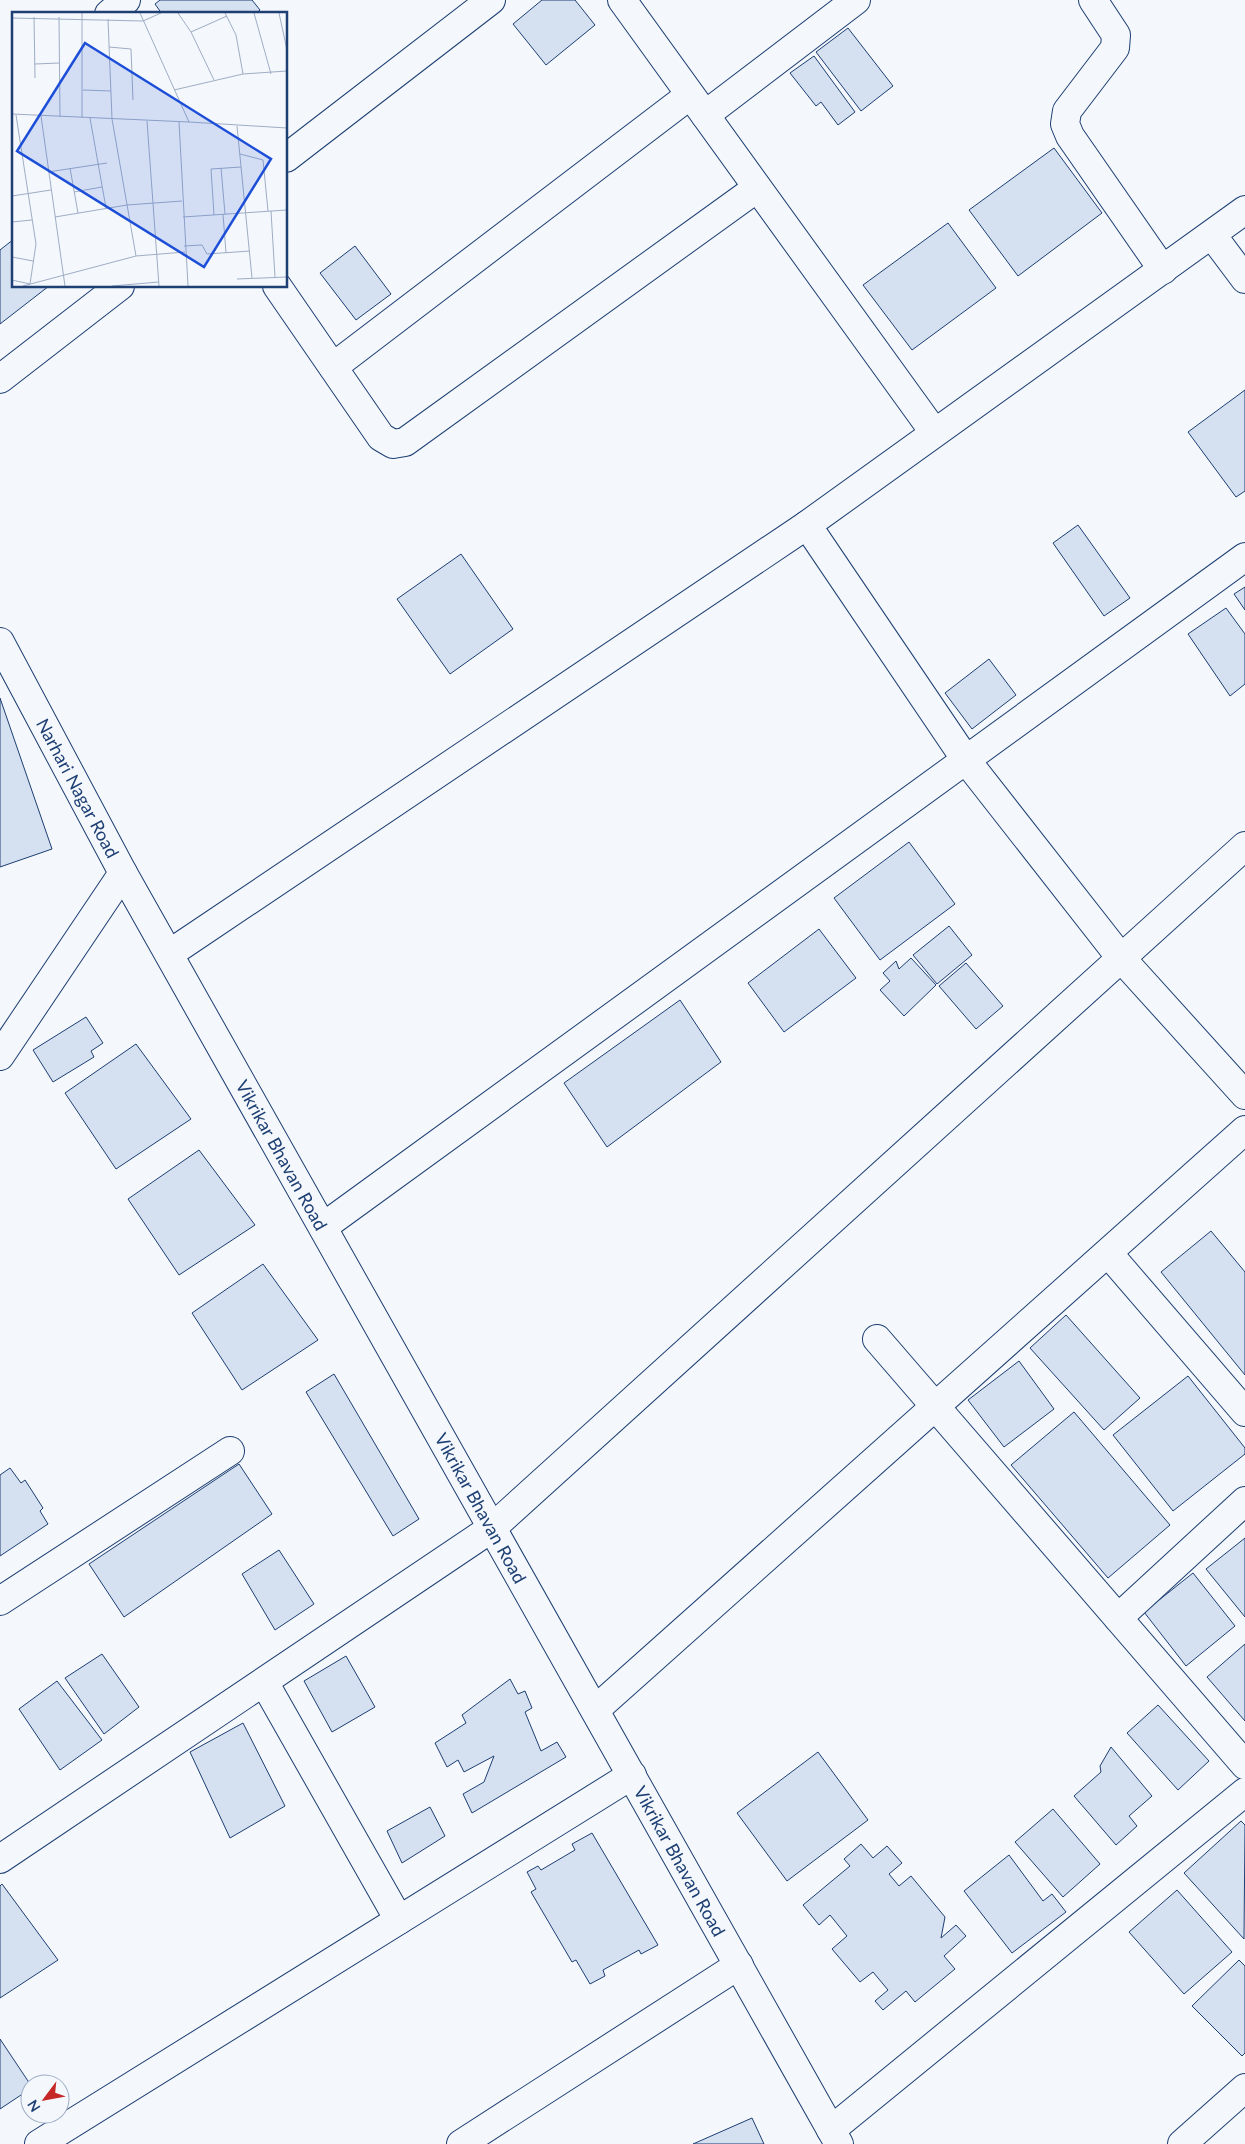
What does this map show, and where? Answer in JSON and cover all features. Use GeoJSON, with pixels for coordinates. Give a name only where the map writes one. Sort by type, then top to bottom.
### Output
{"type":"FeatureCollection","features":[{"type":"Feature","properties":{"kind":"street"},"geometry":{"type":"LineString","coordinates":[[111,12],[126,0]]}},
{"type":"Feature","properties":{"kind":"street"},"geometry":{"type":"LineString","coordinates":[[288,156],[491,0]]}},
{"type":"Feature","properties":{"kind":"street"},"geometry":{"type":"LineString","coordinates":[[622,0],[934,432]]}},
{"type":"Feature","properties":{"kind":"street"},"geometry":{"type":"LineString","coordinates":[[333,367],[698,105],[856,0]]}},
{"type":"Feature","properties":{"kind":"street"},"geometry":{"type":"LineString","coordinates":[[1093,0],[1116,35],[1115,48],[1067,112],[1065,124],[1070,136],[1163,270]]}},
{"type":"Feature","properties":{"kind":"street"},"geometry":{"type":"LineString","coordinates":[[277,288],[382,437],[393,444],[405,442],[757,188]]}},
{"type":"Feature","properties":{"kind":"street"},"geometry":{"type":"LineString","coordinates":[[169,954],[807,525],[1245,210]]}},
{"type":"Feature","properties":{"kind":"street"},"geometry":{"type":"LineString","coordinates":[[1212,235],[1245,279]]}},
{"type":"Feature","properties":{"kind":"street"},"geometry":{"type":"LineString","coordinates":[[0,379],[117,288]]}},
{"type":"Feature","properties":{"kind":"street"},"geometry":{"type":"LineString","coordinates":[[807,525],[966,760],[1121,958],[1245,1095]]}},
{"type":"Feature","properties":{"kind":"street"},"geometry":{"type":"LineString","coordinates":[[323,1227],[1245,557]]}},
{"type":"Feature","properties":{"kind":"street","name":"Narhari Nagar Road"},"geometry":{"type":"LineString","coordinates":[[0,642],[123,873],[0,1056]]}},
{"type":"Feature","properties":{"kind":"street"},"geometry":{"type":"LineString","coordinates":[[0,1860],[492,1528],[1245,846]]}},
{"type":"Feature","properties":{"kind":"street","name":"Vikrikar Bhavan Road"},"geometry":{"type":"LineString","coordinates":[[123,873],[835,2137]]}},
{"type":"Feature","properties":{"kind":"street"},"geometry":{"type":"LineString","coordinates":[[595,1710],[936,1408],[1245,1130]]}},
{"type":"Feature","properties":{"kind":"street"},"geometry":{"type":"LineString","coordinates":[[1108,1253],[1245,1412]]}},
{"type":"Feature","properties":{"kind":"street"},"geometry":{"type":"LineString","coordinates":[[877,1339],[1245,1765]]}},
{"type":"Feature","properties":{"kind":"street"},"geometry":{"type":"LineString","coordinates":[[0,1601],[230,1451]]}},
{"type":"Feature","properties":{"kind":"street"},"geometry":{"type":"LineString","coordinates":[[1118,1618],[1245,1501]]}},
{"type":"Feature","properties":{"kind":"street"},"geometry":{"type":"LineString","coordinates":[[264,1682],[399,1920]]}},
{"type":"Feature","properties":{"kind":"street"},"geometry":{"type":"LineString","coordinates":[[39,2144],[632,1775]]}},
{"type":"Feature","properties":{"kind":"street"},"geometry":{"type":"LineString","coordinates":[[835,2137],[1245,1792]]}},
{"type":"Feature","properties":{"kind":"street"},"geometry":{"type":"LineString","coordinates":[[461,2144],[739,1964]]}},
{"type":"Feature","properties":{"kind":"street"},"geometry":{"type":"LineString","coordinates":[[1182,2144],[1245,2088]]}},
{"type":"Feature","properties":{"kind":"building"},"geometry":{"type":"Polygon","coordinates":[[[160,0],[252,0],[260,10],[258,12],[161,12],[155,4],[160,0]]]}},
{"type":"Feature","properties":{"kind":"building"},"geometry":{"type":"Polygon","coordinates":[[[542,0],[575,0],[595,25],[546,65],[513,24],[542,0]]]}},
{"type":"Feature","properties":{"kind":"building"},"geometry":{"type":"Polygon","coordinates":[[[848,28],[893,86],[861,111],[816,52],[848,28]]]}},
{"type":"Feature","properties":{"kind":"building"},"geometry":{"type":"Polygon","coordinates":[[[814,56],[855,112],[838,125],[821,102],[816,106],[790,73],[814,56]]]}},
{"type":"Feature","properties":{"kind":"building"},"geometry":{"type":"Polygon","coordinates":[[[1054,148],[1102,213],[1018,276],[969,210],[1054,148]]]}},
{"type":"Feature","properties":{"kind":"building"},"geometry":{"type":"Polygon","coordinates":[[[948,223],[996,288],[912,350],[863,285],[948,223]]]}},
{"type":"Feature","properties":{"kind":"building"},"geometry":{"type":"Polygon","coordinates":[[[12,241],[12,288],[46,288],[0,324],[0,250],[12,241]]]}},
{"type":"Feature","properties":{"kind":"building"},"geometry":{"type":"Polygon","coordinates":[[[355,246],[391,294],[356,320],[320,273],[355,246]]]}},
{"type":"Feature","properties":{"kind":"building"},"geometry":{"type":"Polygon","coordinates":[[[1245,390],[1245,491],[1236,497],[1188,432],[1245,390]]]}},
{"type":"Feature","properties":{"kind":"building"},"geometry":{"type":"Polygon","coordinates":[[[1078,525],[1130,598],[1104,616],[1053,543],[1078,525]]]}},
{"type":"Feature","properties":{"kind":"building"},"geometry":{"type":"Polygon","coordinates":[[[461,554],[513,629],[450,674],[397,599],[461,554]]]}},
{"type":"Feature","properties":{"kind":"building"},"geometry":{"type":"Polygon","coordinates":[[[1245,587],[1245,610],[1234,594],[1245,587]]]}},
{"type":"Feature","properties":{"kind":"building"},"geometry":{"type":"Polygon","coordinates":[[[1226,608],[1245,634],[1245,684],[1230,696],[1188,634],[1226,608]]]}},
{"type":"Feature","properties":{"kind":"building"},"geometry":{"type":"Polygon","coordinates":[[[989,659],[1016,695],[972,729],[945,693],[989,659]]]}},
{"type":"Feature","properties":{"kind":"building"},"geometry":{"type":"Polygon","coordinates":[[[0,698],[52,849],[0,867],[0,698]]]}},
{"type":"Feature","properties":{"kind":"building"},"geometry":{"type":"Polygon","coordinates":[[[909,842],[955,904],[880,960],[834,898],[909,842]]]}},
{"type":"Feature","properties":{"kind":"building"},"geometry":{"type":"Polygon","coordinates":[[[949,926],[972,955],[937,984],[913,955],[949,926]]]}},
{"type":"Feature","properties":{"kind":"building"},"geometry":{"type":"Polygon","coordinates":[[[819,929],[856,978],[784,1032],[748,983],[819,929]]]}},
{"type":"Feature","properties":{"kind":"building"},"geometry":{"type":"Polygon","coordinates":[[[911,958],[936,985],[904,1016],[880,990],[890,981],[883,973],[896,961],[899,969],[911,958]]]}},
{"type":"Feature","properties":{"kind":"building"},"geometry":{"type":"Polygon","coordinates":[[[966,963],[1003,1006],[976,1029],[939,986],[966,963]]]}},
{"type":"Feature","properties":{"kind":"building"},"geometry":{"type":"Polygon","coordinates":[[[680,1000],[721,1062],[607,1147],[564,1083],[680,1000]]]}},
{"type":"Feature","properties":{"kind":"building"},"geometry":{"type":"Polygon","coordinates":[[[86,1017],[103,1043],[91,1051],[94,1057],[53,1082],[33,1050],[86,1017]]]}},
{"type":"Feature","properties":{"kind":"building"},"geometry":{"type":"Polygon","coordinates":[[[136,1044],[191,1119],[116,1169],[65,1093],[136,1044]]]}},
{"type":"Feature","properties":{"kind":"building"},"geometry":{"type":"Polygon","coordinates":[[[199,1150],[255,1225],[179,1275],[128,1199],[199,1150]]]}},
{"type":"Feature","properties":{"kind":"building"},"geometry":{"type":"Polygon","coordinates":[[[1211,1231],[1245,1272],[1245,1375],[1161,1272],[1211,1231]]]}},
{"type":"Feature","properties":{"kind":"building"},"geometry":{"type":"Polygon","coordinates":[[[263,1264],[318,1340],[242,1390],[192,1313],[263,1264]]]}},
{"type":"Feature","properties":{"kind":"building"},"geometry":{"type":"Polygon","coordinates":[[[1066,1315],[1140,1398],[1104,1430],[1030,1348],[1066,1315]]]}},
{"type":"Feature","properties":{"kind":"building"},"geometry":{"type":"Polygon","coordinates":[[[1019,1361],[1054,1409],[1004,1447],[968,1400],[1019,1361]]]}},
{"type":"Feature","properties":{"kind":"building"},"geometry":{"type":"Polygon","coordinates":[[[334,1374],[419,1519],[393,1536],[306,1392],[334,1374]]]}},
{"type":"Feature","properties":{"kind":"building"},"geometry":{"type":"Polygon","coordinates":[[[1188,1376],[1245,1448],[1245,1454],[1173,1511],[1113,1435],[1188,1376]]]}},
{"type":"Feature","properties":{"kind":"building"},"geometry":{"type":"Polygon","coordinates":[[[1074,1412],[1170,1525],[1108,1578],[1011,1465],[1074,1412]]]}},
{"type":"Feature","properties":{"kind":"building"},"geometry":{"type":"Polygon","coordinates":[[[239,1464],[272,1514],[124,1617],[89,1564],[239,1464]]]}},
{"type":"Feature","properties":{"kind":"building"},"geometry":{"type":"Polygon","coordinates":[[[10,1468],[21,1483],[25,1480],[43,1508],[40,1511],[48,1524],[0,1556],[0,1475],[10,1468]]]}},
{"type":"Feature","properties":{"kind":"building"},"geometry":{"type":"Polygon","coordinates":[[[1245,1538],[1245,1617],[1206,1569],[1245,1538]]]}},
{"type":"Feature","properties":{"kind":"building"},"geometry":{"type":"Polygon","coordinates":[[[279,1550],[314,1604],[275,1630],[242,1574],[279,1550]]]}},
{"type":"Feature","properties":{"kind":"building"},"geometry":{"type":"Polygon","coordinates":[[[1193,1573],[1235,1626],[1186,1666],[1144,1612],[1193,1573]]]}},
{"type":"Feature","properties":{"kind":"building"},"geometry":{"type":"Polygon","coordinates":[[[1245,1644],[1245,1721],[1207,1677],[1245,1644]]]}},
{"type":"Feature","properties":{"kind":"building"},"geometry":{"type":"Polygon","coordinates":[[[102,1654],[139,1707],[104,1734],[65,1678],[102,1654]]]}},
{"type":"Feature","properties":{"kind":"building"},"geometry":{"type":"Polygon","coordinates":[[[346,1656],[375,1707],[332,1732],[304,1681],[346,1656]]]}},
{"type":"Feature","properties":{"kind":"building"},"geometry":{"type":"Polygon","coordinates":[[[510,1679],[518,1694],[525,1691],[532,1708],[525,1712],[541,1751],[557,1742],[566,1757],[472,1813],[463,1794],[484,1782],[494,1756],[464,1772],[458,1760],[447,1767],[435,1743],[466,1723],[462,1715],[510,1679]]]}},
{"type":"Feature","properties":{"kind":"building"},"geometry":{"type":"Polygon","coordinates":[[[57,1681],[102,1740],[60,1770],[19,1709],[57,1681]]]}},
{"type":"Feature","properties":{"kind":"building"},"geometry":{"type":"Polygon","coordinates":[[[1158,1705],[1209,1761],[1178,1790],[1127,1733],[1158,1705]]]}},
{"type":"Feature","properties":{"kind":"building"},"geometry":{"type":"Polygon","coordinates":[[[243,1723],[285,1806],[230,1838],[190,1752],[243,1723]]]}},
{"type":"Feature","properties":{"kind":"building"},"geometry":{"type":"Polygon","coordinates":[[[1111,1747],[1152,1796],[1129,1816],[1137,1826],[1116,1845],[1074,1796],[1101,1772],[1100,1766],[1111,1747]]]}},
{"type":"Feature","properties":{"kind":"building"},"geometry":{"type":"Polygon","coordinates":[[[818,1752],[868,1820],[787,1881],[737,1813],[818,1752]]]}},
{"type":"Feature","properties":{"kind":"building"},"geometry":{"type":"Polygon","coordinates":[[[430,1807],[445,1836],[402,1863],[387,1831],[430,1807]]]}},
{"type":"Feature","properties":{"kind":"building"},"geometry":{"type":"Polygon","coordinates":[[[1053,1809],[1100,1864],[1063,1897],[1015,1842],[1053,1809]]]}},
{"type":"Feature","properties":{"kind":"building"},"geometry":{"type":"Polygon","coordinates":[[[1241,1821],[1245,1825],[1244,1939],[1184,1873],[1241,1821]]]}},
{"type":"Feature","properties":{"kind":"building"},"geometry":{"type":"Polygon","coordinates":[[[592,1833],[658,1945],[641,1954],[639,1950],[603,1970],[605,1976],[590,1984],[576,1960],[572,1962],[531,1892],[536,1889],[527,1872],[538,1866],[541,1870],[575,1850],[572,1844],[592,1833]]]}},
{"type":"Feature","properties":{"kind":"building"},"geometry":{"type":"Polygon","coordinates":[[[861,1844],[873,1858],[887,1846],[902,1863],[889,1874],[899,1886],[911,1876],[945,1917],[941,1938],[956,1925],[966,1936],[944,1956],[955,1969],[915,2002],[906,1991],[883,2010],[875,2001],[888,1990],[873,1972],[860,1982],[832,1949],[847,1936],[830,1915],[819,1925],[803,1905],[850,1866],[844,1859],[861,1844]]]}},
{"type":"Feature","properties":{"kind":"building"},"geometry":{"type":"Polygon","coordinates":[[[1009,1855],[1043,1901],[1052,1894],[1066,1912],[1012,1953],[964,1891],[1009,1855]]]}},
{"type":"Feature","properties":{"kind":"building"},"geometry":{"type":"Polygon","coordinates":[[[2,1884],[58,1960],[0,1998],[0,1886],[2,1884]]]}},
{"type":"Feature","properties":{"kind":"building"},"geometry":{"type":"Polygon","coordinates":[[[1177,1890],[1232,1952],[1184,1994],[1129,1932],[1177,1890]]]}},
{"type":"Feature","properties":{"kind":"building"},"geometry":{"type":"Polygon","coordinates":[[[1239,1960],[1245,1966],[1245,2053],[1242,2056],[1192,2006],[1239,1960]]]}},
{"type":"Feature","properties":{"kind":"building"},"geometry":{"type":"Polygon","coordinates":[[[0,2039],[23,2074],[20,2074],[20,2096],[0,2109],[0,2039]]]}},
{"type":"Feature","properties":{"kind":"building"},"geometry":{"type":"Polygon","coordinates":[[[752,2118],[764,2144],[693,2144],[752,2118]]]}}]}
